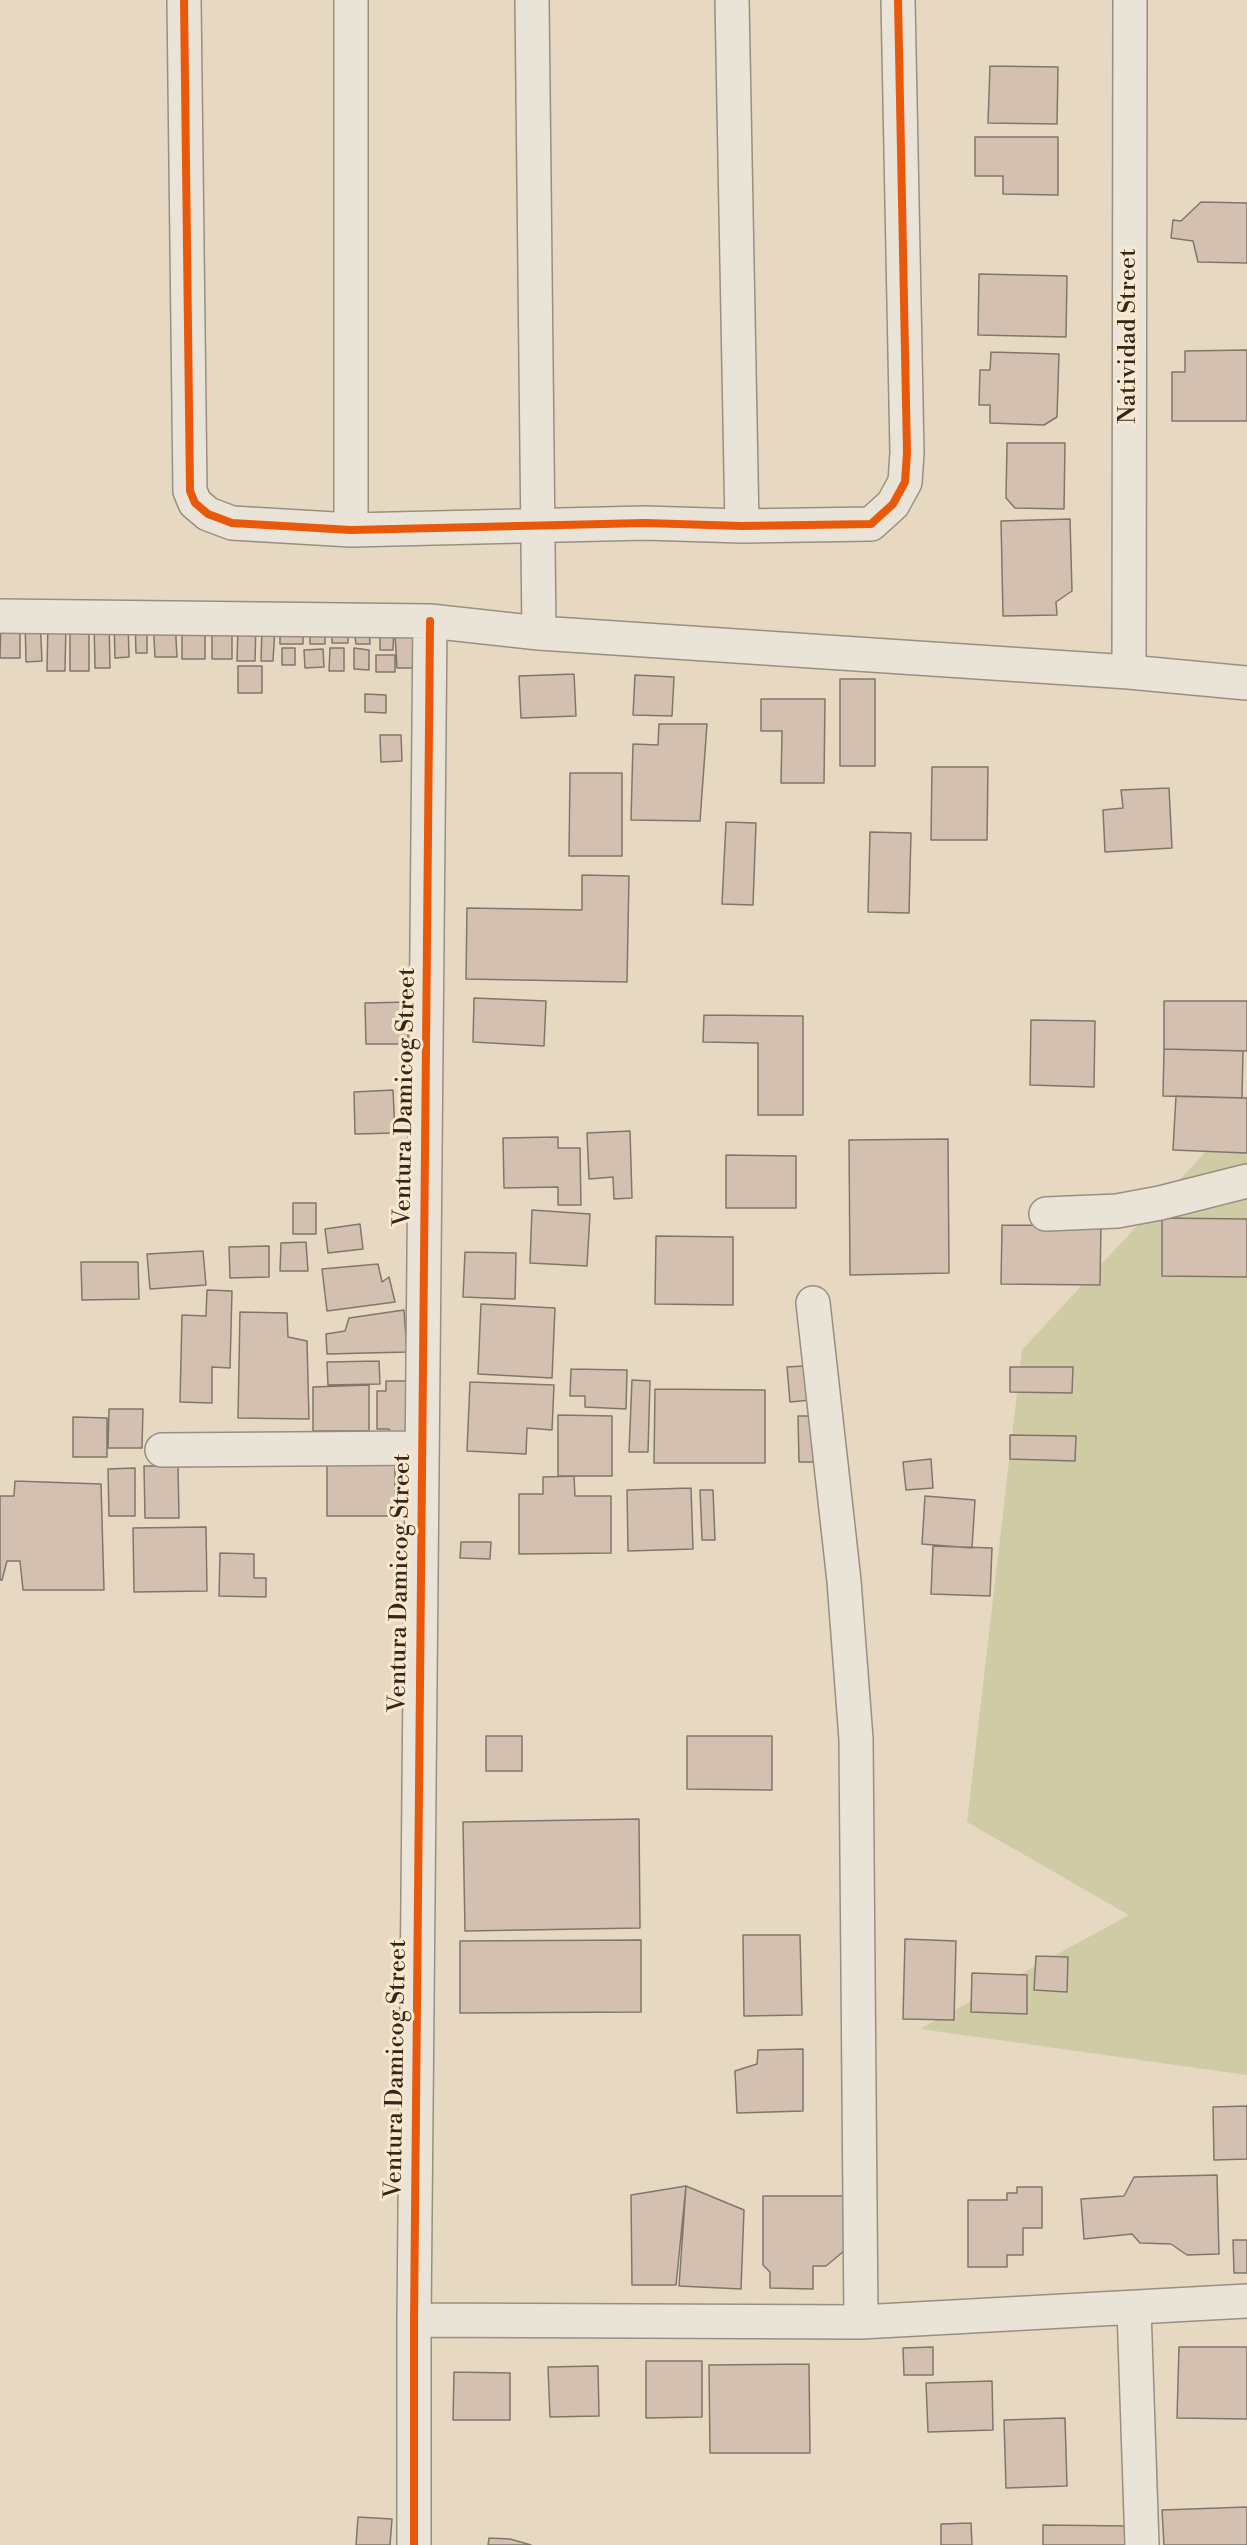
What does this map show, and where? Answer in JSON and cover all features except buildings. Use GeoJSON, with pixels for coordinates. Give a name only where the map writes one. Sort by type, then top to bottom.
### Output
{"type":"FeatureCollection","features":[{"type":"Feature","properties":{"kind":"street"},"geometry":{"type":"LineString","coordinates":[[183,0],[190,491],[195,503],[208,514],[232,523],[351,530],[645,523],[742,526],[871,525],[893,504],[905,482],[907,453],[898,0]]}},
{"type":"Feature","properties":{"kind":"street"},"geometry":{"type":"LineString","coordinates":[[351,0],[351,530]]}},
{"type":"Feature","properties":{"kind":"street"},"geometry":{"type":"LineString","coordinates":[[532,0],[539,633]]}},
{"type":"Feature","properties":{"kind":"street"},"geometry":{"type":"LineString","coordinates":[[732,0],[742,526]]}},
{"type":"Feature","properties":{"kind":"street","name":"Natividad Street"},"geometry":{"type":"LineString","coordinates":[[1129,672],[1130,0]]}},
{"type":"Feature","properties":{"kind":"street"},"geometry":{"type":"LineString","coordinates":[[0,616],[430,621],[539,633],[1129,672],[1247,682]]}},
{"type":"Feature","properties":{"kind":"street","name":"Ventura Damicog Street"},"geometry":{"type":"LineString","coordinates":[[414,2545],[414,2320],[430,621]]}},
{"type":"Feature","properties":{"kind":"street"},"geometry":{"type":"LineString","coordinates":[[1046,1214],[1117,1211],[1160,1203],[1247,1181]]}},
{"type":"Feature","properties":{"kind":"street"},"geometry":{"type":"LineString","coordinates":[[813,1303],[844,1581],[856,1739],[861,2322]]}},
{"type":"Feature","properties":{"kind":"street"},"geometry":{"type":"LineString","coordinates":[[162,1450],[422,1448]]}},
{"type":"Feature","properties":{"kind":"street"},"geometry":{"type":"LineString","coordinates":[[414,2320],[861,2322],[1134,2309],[1247,2301]]}},
{"type":"Feature","properties":{"kind":"street"},"geometry":{"type":"LineString","coordinates":[[1134,2309],[1142,2545]]}},
{"type":"Feature","properties":{"kind":"shaded area"},"geometry":{"type":"Polygon","coordinates":[[[1247,1107],[1247,2075],[920,2029],[1129,1915],[967,1822],[1022,1350],[1247,1107]]]}},
{"type":"Feature","properties":{"kind":"cycle path"},"geometry":{"type":"LineString","coordinates":[[184,0],[190,491],[195,503],[208,514],[232,523],[351,530],[645,523],[742,526],[871,524],[893,504],[905,482],[907,453],[898,0]]}},
{"type":"Feature","properties":{"kind":"cycle path"},"geometry":{"type":"LineString","coordinates":[[414,2545],[414,2320],[430,621]]}}]}
